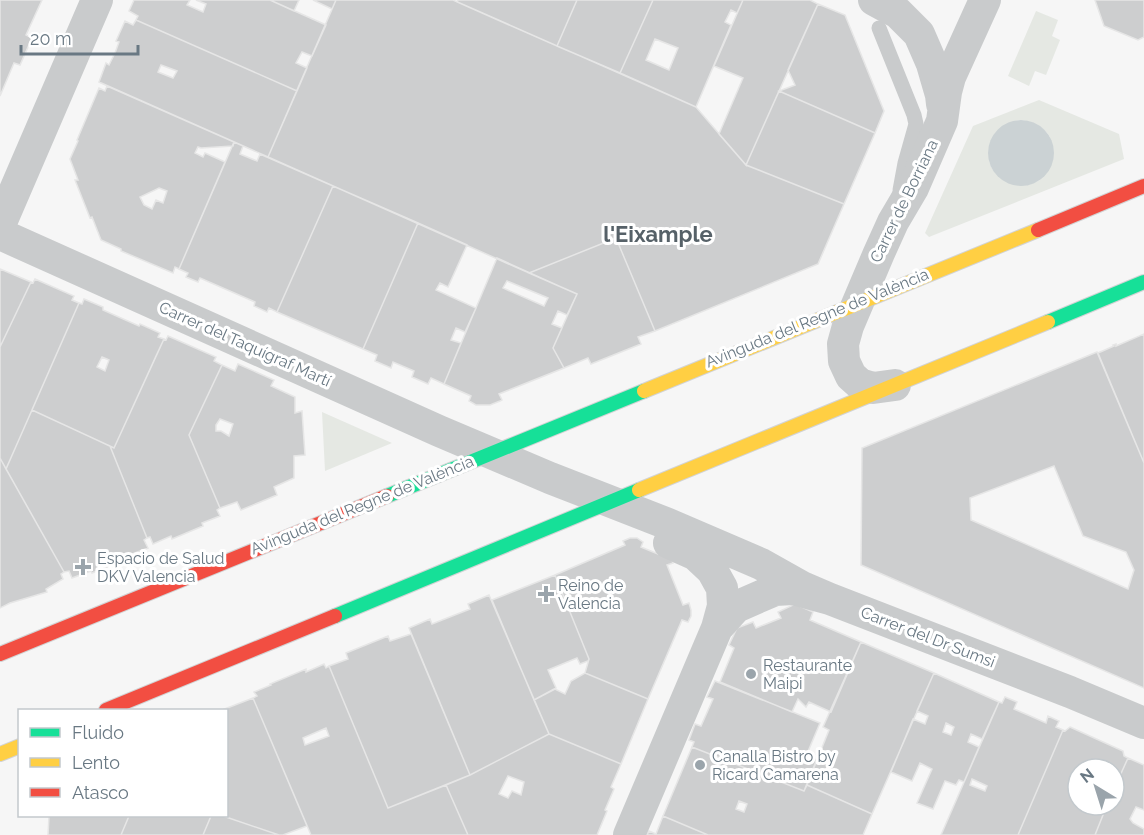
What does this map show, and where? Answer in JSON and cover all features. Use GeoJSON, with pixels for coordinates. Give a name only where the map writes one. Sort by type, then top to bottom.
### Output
{"type":"FeatureCollection","features":[{"type":"Feature","properties":{"kind":"main road","name":"Avinguda del Regne de València"},"geometry":{"type":"LineString","coordinates":[[0,654],[858,301],[1144,186]]}},
{"type":"Feature","properties":{"kind":"main road"},"geometry":{"type":"LineString","coordinates":[[111,709],[1144,282]]}},
{"type":"Feature","properties":{"kind":"main road"},"geometry":{"type":"LineString","coordinates":[[0,754],[18,747]]}},
{"type":"Feature","properties":{"kind":"street"},"geometry":{"type":"LineString","coordinates":[[0,225],[97,0]]}},
{"type":"Feature","properties":{"kind":"street","name":"Carrer de Borriana"},"geometry":{"type":"LineString","coordinates":[[895,385],[873,388],[860,384],[851,376],[844,361],[843,344],[858,301],[893,222],[913,188],[942,121],[950,77],[985,0]]}},
{"type":"Feature","properties":{"kind":"street"},"geometry":{"type":"LineString","coordinates":[[877,14],[898,13],[919,34],[932,63],[941,95],[942,121]]}},
{"type":"Feature","properties":{"kind":"street","name":"Carrer del Taquígraf Martí"},"geometry":{"type":"LineString","coordinates":[[0,234],[429,427],[491,452]]}},
{"type":"Feature","properties":{"kind":"street","name":"Avinguda del Regne de València"},"geometry":{"type":"LineString","coordinates":[[491,452],[761,564],[802,587],[830,599]]}},
{"type":"Feature","properties":{"kind":"street"},"geometry":{"type":"LineString","coordinates":[[560,482],[571,491],[575,500],[574,518],[596,513],[607,515],[696,555],[712,570],[722,588],[723,606],[717,628],[629,835]]}},
{"type":"Feature","properties":{"kind":"street","name":"Carrer del Dr Sumsi"},"geometry":{"type":"LineString","coordinates":[[717,628],[736,607],[776,590],[793,589],[830,599],[1144,723]]}},
{"type":"Feature","properties":{"kind":"lane"},"geometry":{"type":"LineString","coordinates":[[877,14],[916,124],[893,222]]}},
{"type":"Feature","properties":{"kind":"shaded area"},"geometry":{"type":"Polygon","coordinates":[[[1036,11],[1058,20],[1052,36],[1060,40],[1046,75],[1035,71],[1029,86],[1008,76],[1036,11]]]}},
{"type":"Feature","properties":{"kind":"shaded area"},"geometry":{"type":"Polygon","coordinates":[[[1039,100],[1119,134],[1124,159],[929,237],[925,233],[973,126],[1039,100]],[[1019,120],[996,132],[990,143],[989,156],[990,165],[994,171],[1025,185],[1040,180],[1050,137],[1033,123],[1019,120]]]}},
{"type":"Feature","properties":{"kind":"shaded area"},"geometry":{"type":"Polygon","coordinates":[[[1021,120],[1034,122],[1044,130],[1052,140],[1054,153],[1052,166],[1044,176],[1034,184],[1021,186],[1008,184],[998,176],[990,166],[988,153],[990,140],[998,130],[1008,122],[1021,120]]]}},
{"type":"Feature","properties":{"kind":"shaded area"},"geometry":{"type":"Polygon","coordinates":[[[322,412],[392,443],[325,471],[322,412]]]}},
{"type":"Feature","properties":{"kind":"building"},"geometry":{"type":"Polygon","coordinates":[[[0,0],[42,0],[26,35],[32,38],[20,65],[14,63],[0,96],[0,0]]]}},
{"type":"Feature","properties":{"kind":"building"},"geometry":{"type":"Polygon","coordinates":[[[134,0],[190,0],[187,5],[203,12],[206,4],[196,0],[270,0],[326,25],[312,56],[302,52],[296,63],[307,68],[297,91],[136,20],[138,16],[129,11],[134,0]]]}},
{"type":"Feature","properties":{"kind":"building"},"geometry":{"type":"Polygon","coordinates":[[[270,0],[299,0],[294,11],[270,0]]]}},
{"type":"Feature","properties":{"kind":"building"},"geometry":{"type":"Polygon","coordinates":[[[313,0],[336,0],[332,9],[313,0]]]}},
{"type":"Feature","properties":{"kind":"building"},"geometry":{"type":"Polygon","coordinates":[[[336,0],[453,0],[696,107],[746,165],[844,204],[818,264],[655,331],[616,238],[529,273],[268,157],[336,0]]]}},
{"type":"Feature","properties":{"kind":"building"},"geometry":{"type":"Polygon","coordinates":[[[458,0],[577,0],[557,46],[457,2],[458,0]]]}},
{"type":"Feature","properties":{"kind":"building"},"geometry":{"type":"Polygon","coordinates":[[[577,0],[653,0],[620,73],[557,46],[577,0]]]}},
{"type":"Feature","properties":{"kind":"building"},"geometry":{"type":"Polygon","coordinates":[[[653,0],[743,0],[737,13],[731,10],[725,22],[731,25],[696,107],[620,73],[653,0]],[[655,39],[646,60],[669,70],[678,48],[655,39]]]}},
{"type":"Feature","properties":{"kind":"building"},"geometry":{"type":"Polygon","coordinates":[[[743,0],[810,0],[818,4],[746,165],[719,134],[743,78],[714,66],[743,0]]]}},
{"type":"Feature","properties":{"kind":"building"},"geometry":{"type":"Polygon","coordinates":[[[1095,0],[1144,0],[1144,37],[1138,40],[1104,26],[1095,0]]]}},
{"type":"Feature","properties":{"kind":"building"},"geometry":{"type":"Polygon","coordinates":[[[818,4],[845,15],[884,111],[875,133],[779,91],[795,85],[788,70],[818,4]]]}},
{"type":"Feature","properties":{"kind":"building"},"geometry":{"type":"Polygon","coordinates":[[[136,20],[297,91],[268,157],[99,82],[106,63],[109,65],[115,53],[119,42],[116,41],[125,21],[133,25],[136,20]],[[161,65],[158,72],[173,78],[177,71],[161,65]]]}},
{"type":"Feature","properties":{"kind":"building"},"geometry":{"type":"Polygon","coordinates":[[[107,86],[234,142],[233,146],[198,147],[195,153],[203,157],[205,153],[225,162],[179,269],[175,267],[173,273],[101,240],[75,180],[78,180],[70,159],[99,88],[105,91],[107,86]],[[159,188],[140,197],[144,205],[152,209],[156,200],[163,203],[167,191],[159,188]]]}},
{"type":"Feature","properties":{"kind":"building"},"geometry":{"type":"Polygon","coordinates":[[[779,91],[875,133],[844,204],[746,165],[779,91]]]}},
{"type":"Feature","properties":{"kind":"building"},"geometry":{"type":"Polygon","coordinates":[[[234,142],[243,146],[240,154],[257,161],[260,154],[333,186],[277,312],[269,308],[267,312],[254,306],[255,302],[200,278],[198,282],[186,277],[188,273],[179,269],[234,142]]]}},
{"type":"Feature","properties":{"kind":"building"},"geometry":{"type":"Polygon","coordinates":[[[333,186],[418,223],[363,349],[277,312],[333,186]]]}},
{"type":"Feature","properties":{"kind":"building"},"geometry":{"type":"Polygon","coordinates":[[[418,223],[467,245],[448,287],[440,283],[436,290],[476,308],[465,332],[456,328],[451,340],[461,343],[444,384],[431,378],[428,384],[412,377],[414,371],[393,362],[391,368],[375,361],[377,355],[363,349],[418,223]]]}},
{"type":"Feature","properties":{"kind":"building"},"geometry":{"type":"Polygon","coordinates":[[[616,238],[655,331],[638,337],[641,344],[591,364],[588,358],[564,368],[553,348],[577,294],[529,273],[616,238]]]}},
{"type":"Feature","properties":{"kind":"building"},"geometry":{"type":"Polygon","coordinates":[[[497,258],[577,294],[567,315],[558,311],[552,324],[562,328],[553,348],[564,368],[499,394],[502,400],[490,405],[476,405],[469,401],[471,396],[444,384],[497,258]],[[507,281],[503,288],[544,306],[548,298],[507,281]]]}},
{"type":"Feature","properties":{"kind":"building"},"geometry":{"type":"Polygon","coordinates":[[[0,269],[31,282],[0,347],[0,269]]]}},
{"type":"Feature","properties":{"kind":"building"},"geometry":{"type":"Polygon","coordinates":[[[35,279],[74,296],[72,300],[79,303],[6,469],[0,458],[0,347],[31,282],[33,283],[35,279]]]}},
{"type":"Feature","properties":{"kind":"building"},"geometry":{"type":"Polygon","coordinates":[[[84,299],[103,307],[103,310],[160,333],[158,337],[164,339],[114,448],[32,410],[79,303],[82,304],[84,299]],[[102,357],[97,367],[105,371],[109,360],[102,357]]]}},
{"type":"Feature","properties":{"kind":"building"},"geometry":{"type":"Polygon","coordinates":[[[1144,334],[1144,463],[1098,353],[1144,334]]]}},
{"type":"Feature","properties":{"kind":"building"},"geometry":{"type":"Polygon","coordinates":[[[168,336],[216,357],[214,361],[222,365],[189,435],[220,508],[217,510],[220,516],[172,539],[171,536],[153,544],[150,537],[147,538],[110,446],[114,448],[164,339],[166,340],[168,336]]]}},
{"type":"Feature","properties":{"kind":"building"},"geometry":{"type":"Polygon","coordinates":[[[1097,352],[1144,463],[1144,688],[861,565],[862,448],[1097,352]],[[1054,466],[970,498],[971,520],[1128,589],[1134,570],[1126,552],[1083,536],[1054,466]]]}},
{"type":"Feature","properties":{"kind":"building"},"geometry":{"type":"Polygon","coordinates":[[[238,364],[274,380],[271,386],[295,397],[295,413],[302,411],[305,455],[294,456],[294,478],[274,487],[277,495],[241,510],[237,502],[220,508],[189,435],[222,365],[235,371],[238,364]],[[220,419],[216,425],[216,431],[229,436],[233,424],[220,419]]]}},
{"type":"Feature","properties":{"kind":"building"},"geometry":{"type":"Polygon","coordinates":[[[32,410],[110,446],[147,538],[144,540],[148,548],[127,556],[128,559],[92,573],[91,571],[72,578],[69,571],[64,572],[6,469],[32,410]]]}},
{"type":"Feature","properties":{"kind":"building"},"geometry":{"type":"Polygon","coordinates":[[[0,458],[64,572],[61,574],[63,579],[46,589],[47,592],[0,608],[0,458]]]}},
{"type":"Feature","properties":{"kind":"building"},"geometry":{"type":"Polygon","coordinates":[[[637,538],[643,542],[641,547],[658,554],[660,550],[671,557],[673,563],[667,565],[683,605],[689,603],[691,610],[688,622],[682,620],[648,699],[585,673],[589,659],[555,575],[625,545],[623,541],[637,538]]]}},
{"type":"Feature","properties":{"kind":"building"},"geometry":{"type":"Polygon","coordinates":[[[555,575],[589,659],[580,664],[577,658],[548,670],[556,688],[534,700],[492,600],[555,575]]]}},
{"type":"Feature","properties":{"kind":"building"},"geometry":{"type":"Polygon","coordinates":[[[489,595],[549,734],[470,775],[409,628],[430,619],[432,624],[470,609],[468,604],[489,595]]]}},
{"type":"Feature","properties":{"kind":"building"},"geometry":{"type":"Polygon","coordinates":[[[795,604],[813,612],[810,620],[861,642],[831,712],[809,702],[806,707],[798,699],[792,712],[720,682],[734,648],[729,645],[737,628],[753,622],[756,628],[781,618],[778,612],[795,604]]]}},
{"type":"Feature","properties":{"kind":"building"},"geometry":{"type":"Polygon","coordinates":[[[411,634],[470,775],[388,808],[329,666],[348,659],[346,653],[388,636],[390,641],[411,634]]]}},
{"type":"Feature","properties":{"kind":"building"},"geometry":{"type":"Polygon","coordinates":[[[861,642],[934,673],[872,814],[807,785],[829,730],[823,727],[861,642]]]}},
{"type":"Feature","properties":{"kind":"building"},"geometry":{"type":"Polygon","coordinates":[[[324,664],[326,668],[329,666],[388,808],[446,785],[468,835],[311,835],[253,698],[257,696],[254,692],[270,684],[306,669],[306,672],[324,664]],[[326,728],[303,738],[305,745],[329,736],[326,728]]]}},
{"type":"Feature","properties":{"kind":"building"},"geometry":{"type":"Polygon","coordinates":[[[585,673],[648,699],[621,764],[549,734],[534,700],[555,689],[565,694],[571,681],[585,673]]]}},
{"type":"Feature","properties":{"kind":"building"},"geometry":{"type":"Polygon","coordinates":[[[934,673],[999,702],[982,739],[971,734],[968,742],[979,747],[964,782],[959,780],[956,785],[945,781],[933,809],[917,803],[932,769],[920,763],[912,781],[891,772],[913,719],[925,724],[928,716],[917,711],[934,673]],[[946,723],[943,732],[951,735],[954,727],[946,723]]]}},
{"type":"Feature","properties":{"kind":"building"},"geometry":{"type":"Polygon","coordinates":[[[715,681],[820,723],[807,754],[817,759],[804,791],[692,747],[694,742],[689,740],[695,724],[701,726],[713,699],[707,697],[715,681]]]}},
{"type":"Feature","properties":{"kind":"building"},"geometry":{"type":"Polygon","coordinates":[[[1005,697],[1017,702],[1014,709],[1046,723],[1048,716],[1059,721],[1056,727],[1063,730],[1018,835],[941,835],[999,702],[1002,703],[1005,697]],[[972,779],[970,785],[985,791],[987,786],[972,779]]]}},
{"type":"Feature","properties":{"kind":"building"},"geometry":{"type":"Polygon","coordinates":[[[253,698],[307,826],[279,835],[226,817],[228,817],[228,709],[225,709],[253,698]]]}},
{"type":"Feature","properties":{"kind":"building"},"geometry":{"type":"Polygon","coordinates":[[[1070,727],[1123,751],[1126,757],[1066,757],[1066,817],[1102,817],[1095,835],[1018,835],[1063,730],[1070,727]]]}},
{"type":"Feature","properties":{"kind":"building"},"geometry":{"type":"Polygon","coordinates":[[[549,734],[621,764],[611,787],[614,789],[597,835],[468,835],[446,785],[549,734]],[[508,776],[499,794],[508,798],[512,791],[521,795],[524,782],[508,776]]]}},
{"type":"Feature","properties":{"kind":"building"},"geometry":{"type":"Polygon","coordinates":[[[692,747],[804,791],[807,785],[872,814],[863,835],[708,835],[663,816],[692,747]],[[739,801],[736,809],[744,812],[747,804],[739,801]]]}},
{"type":"Feature","properties":{"kind":"building"},"geometry":{"type":"Polygon","coordinates":[[[1128,758],[1144,765],[1144,810],[1136,807],[1130,819],[1144,829],[1144,835],[1095,835],[1102,817],[1126,817],[1126,762],[1128,758]]]}},
{"type":"Feature","properties":{"kind":"building"},"geometry":{"type":"Polygon","coordinates":[[[663,816],[708,835],[647,835],[649,831],[656,834],[663,816]]]}},
{"type":"Feature","properties":{"kind":"building"},"geometry":{"type":"Polygon","coordinates":[[[49,817],[129,817],[121,835],[48,835],[49,817]]]}},
{"type":"Feature","properties":{"kind":"building"},"geometry":{"type":"Polygon","coordinates":[[[129,817],[211,817],[203,835],[121,835],[129,817]]]}},
{"type":"Feature","properties":{"kind":"building"},"geometry":{"type":"Polygon","coordinates":[[[211,817],[226,817],[279,835],[203,835],[211,817]]]}},
{"type":"Feature","properties":{"kind":"traffic: fast"},"geometry":{"type":"LineString","coordinates":[[1048,322],[1144,282]]}},
{"type":"Feature","properties":{"kind":"traffic: fast"},"geometry":{"type":"LineString","coordinates":[[387,496],[644,391]]}},
{"type":"Feature","properties":{"kind":"traffic: fast"},"geometry":{"type":"LineString","coordinates":[[335,616],[639,490]]}},
{"type":"Feature","properties":{"kind":"traffic: slow"},"geometry":{"type":"LineString","coordinates":[[644,391],[1038,230]]}},
{"type":"Feature","properties":{"kind":"traffic: slow"},"geometry":{"type":"LineString","coordinates":[[639,490],[1048,322]]}},
{"type":"Feature","properties":{"kind":"traffic: slow"},"geometry":{"type":"LineString","coordinates":[[0,754],[18,747]]}},
{"type":"Feature","properties":{"kind":"traffic: jam"},"geometry":{"type":"LineString","coordinates":[[1038,230],[1144,186]]}},
{"type":"Feature","properties":{"kind":"traffic: jam"},"geometry":{"type":"LineString","coordinates":[[0,654],[387,496]]}},
{"type":"Feature","properties":{"kind":"traffic: jam"},"geometry":{"type":"LineString","coordinates":[[108,709],[335,616]]}},
{"type":"Feature","properties":{"kind":"place","name":"Espacio de Salud DKV Valencia"},"geometry":{"type":"Point","coordinates":[83,567]}},
{"type":"Feature","properties":{"kind":"place","name":"Reino de Valencia"},"geometry":{"type":"Point","coordinates":[546,594]}},
{"type":"Feature","properties":{"kind":"place","name":"Restaurante Maipi"},"geometry":{"type":"Point","coordinates":[751,674]}},
{"type":"Feature","properties":{"kind":"place","name":"Canalla Bistro by Ricard Camarena"},"geometry":{"type":"Point","coordinates":[700,765]}},
{"type":"Feature","properties":{"kind":"district","name":"l'Eixample"},"geometry":{"type":"Point","coordinates":[658,234]}}]}
